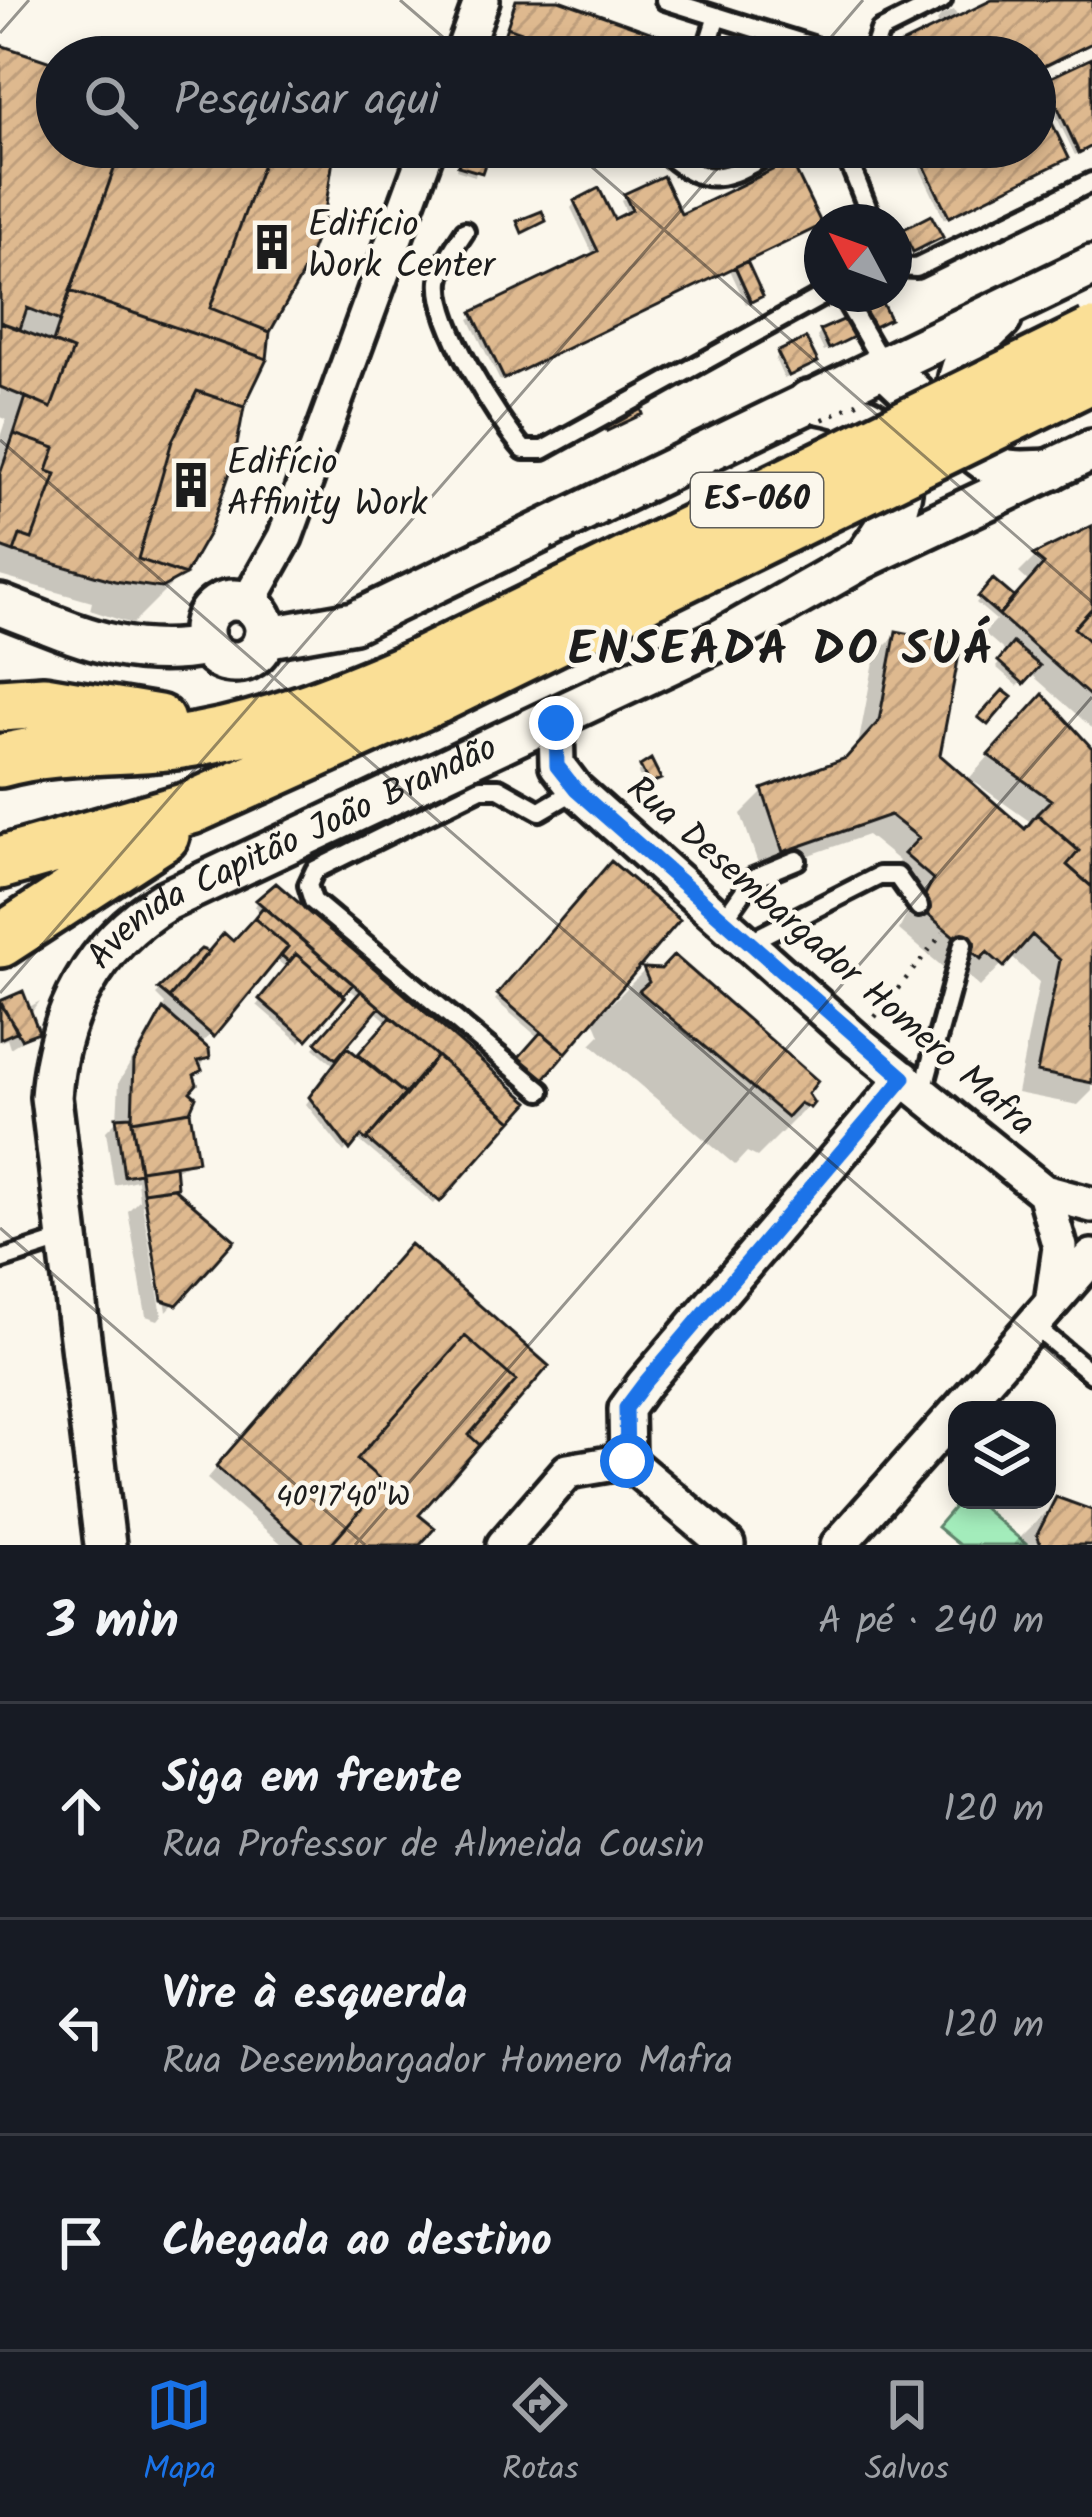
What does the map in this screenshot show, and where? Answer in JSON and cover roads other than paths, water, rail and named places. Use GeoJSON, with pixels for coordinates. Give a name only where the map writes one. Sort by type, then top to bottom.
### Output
{"type":"FeatureCollection","features":[{"type":"Feature","properties":{"kind":"main road","name":"ES-060"},"geometry":{"type":"LineString","coordinates":[[0,863],[150,823],[239,786],[429,681],[1092,335]]}},
{"type":"Feature","properties":{"kind":"main road","name":"ES-060"},"geometry":{"type":"LineString","coordinates":[[0,761],[68,748],[172,743],[429,681],[1092,376]]}},
{"type":"Feature","properties":{"kind":"main road"},"geometry":{"type":"LineString","coordinates":[[0,705],[44,702],[171,723],[273,722]]}},
{"type":"Feature","properties":{"kind":"main road"},"geometry":{"type":"LineString","coordinates":[[0,905],[239,786]]}},
{"type":"Feature","properties":{"kind":"main road"},"geometry":{"type":"LineString","coordinates":[[0,941],[239,786]]}},
{"type":"Feature","properties":{"kind":"street"},"geometry":{"type":"LineString","coordinates":[[469,36],[482,0]]}},
{"type":"Feature","properties":{"kind":"street"},"geometry":{"type":"LineString","coordinates":[[0,605],[128,652],[166,655],[207,646],[233,662],[253,655],[256,620],[420,168]]}},
{"type":"Feature","properties":{"kind":"street"},"geometry":{"type":"LineString","coordinates":[[256,620],[354,622],[559,527],[808,401],[880,380],[1017,302],[1092,266]]}},
{"type":"Feature","properties":{"kind":"street"},"geometry":{"type":"LineString","coordinates":[[973,450],[957,425],[954,386],[971,350],[1017,302]]}},
{"type":"Feature","properties":{"kind":"street"},"geometry":{"type":"LineString","coordinates":[[880,380],[1004,469],[1051,470]]}},
{"type":"Feature","properties":{"kind":"street"},"geometry":{"type":"LineString","coordinates":[[808,401],[859,409],[880,422],[899,462],[899,502],[866,557]]}},
{"type":"Feature","properties":{"kind":"street","name":"Avenida Capitão João Brandão"},"geometry":{"type":"LineString","coordinates":[[104,1545],[52,1136],[53,1067],[61,1033],[90,970],[121,933],[165,902],[720,640],[866,557],[1092,450]]}},
{"type":"Feature","properties":{"kind":"street","name":"Rua Desembargador Homero Mafra"},"geometry":{"type":"LineString","coordinates":[[564,714],[556,723],[557,766],[576,790],[857,1041],[1044,1192],[1092,1205]]}},
{"type":"Feature","properties":{"kind":"street"},"geometry":{"type":"LineString","coordinates":[[727,1545],[627,1461],[626,1408],[913,1084]]}},
{"type":"Feature","properties":{"kind":"street"},"geometry":{"type":"LineString","coordinates":[[1042,1316],[1060,1247],[1044,1192]]}},
{"type":"Feature","properties":{"kind":"street"},"geometry":{"type":"LineString","coordinates":[[967,1401],[1092,1257]]}},
{"type":"Feature","properties":{"kind":"street"},"geometry":{"type":"LineString","coordinates":[[838,1545],[948,1422]]}},
{"type":"Feature","properties":{"kind":"street"},"geometry":{"type":"LineString","coordinates":[[504,1545],[568,1471],[627,1461]]}},
{"type":"Feature","properties":{"kind":"lane"},"geometry":{"type":"LineString","coordinates":[[665,0],[780,36]]}},
{"type":"Feature","properties":{"kind":"lane"},"geometry":{"type":"LineString","coordinates":[[878,36],[942,0]]}},
{"type":"Feature","properties":{"kind":"lane"},"geometry":{"type":"LineString","coordinates":[[711,36],[717,16]]}},
{"type":"Feature","properties":{"kind":"lane"},"geometry":{"type":"LineString","coordinates":[[682,168],[690,175],[713,180],[739,168]]}},
{"type":"Feature","properties":{"kind":"lane"},"geometry":{"type":"LineString","coordinates":[[851,168],[866,204]]}},
{"type":"Feature","properties":{"kind":"lane"},"geometry":{"type":"LineString","coordinates":[[912,268],[1092,182]]}},
{"type":"Feature","properties":{"kind":"lane"},"geometry":{"type":"LineString","coordinates":[[465,230],[440,279],[441,302],[497,419],[524,450],[543,450],[804,306]]}},
{"type":"Feature","properties":{"kind":"lane"},"geometry":{"type":"LineString","coordinates":[[850,312],[880,380]]}},
{"type":"Feature","properties":{"kind":"lane"},"geometry":{"type":"LineString","coordinates":[[541,1091],[313,901],[308,885],[315,870],[481,788],[500,788],[541,811],[576,790]]}},
{"type":"Feature","properties":{"kind":"lane"},"geometry":{"type":"LineString","coordinates":[[734,932],[753,878],[796,860]]}},
{"type":"Feature","properties":{"kind":"lane"},"geometry":{"type":"LineString","coordinates":[[734,932],[879,876],[897,876],[919,907]]}},
{"type":"Feature","properties":{"kind":"lane"},"geometry":{"type":"LineString","coordinates":[[913,1084],[963,944]]}},
{"type":"Feature","properties":{"kind":"lane"},"geometry":{"type":"LineString","coordinates":[[0,1260],[65,1238]]}},
{"type":"Feature","properties":{"kind":"lane"},"geometry":{"type":"LineString","coordinates":[[1042,1316],[1092,1374]]}},
{"type":"Feature","properties":{"kind":"place","name":"Edifício Work Center"},"geometry":{"type":"Point","coordinates":[272,247]}},
{"type":"Feature","properties":{"kind":"place","name":"Edifício Affinity Work"},"geometry":{"type":"Point","coordinates":[191,485]}},
{"type":"Feature","properties":{"kind":"district","name":"ENSEADA DO SUÁ"},"geometry":{"type":"Point","coordinates":[782,651]}}]}
